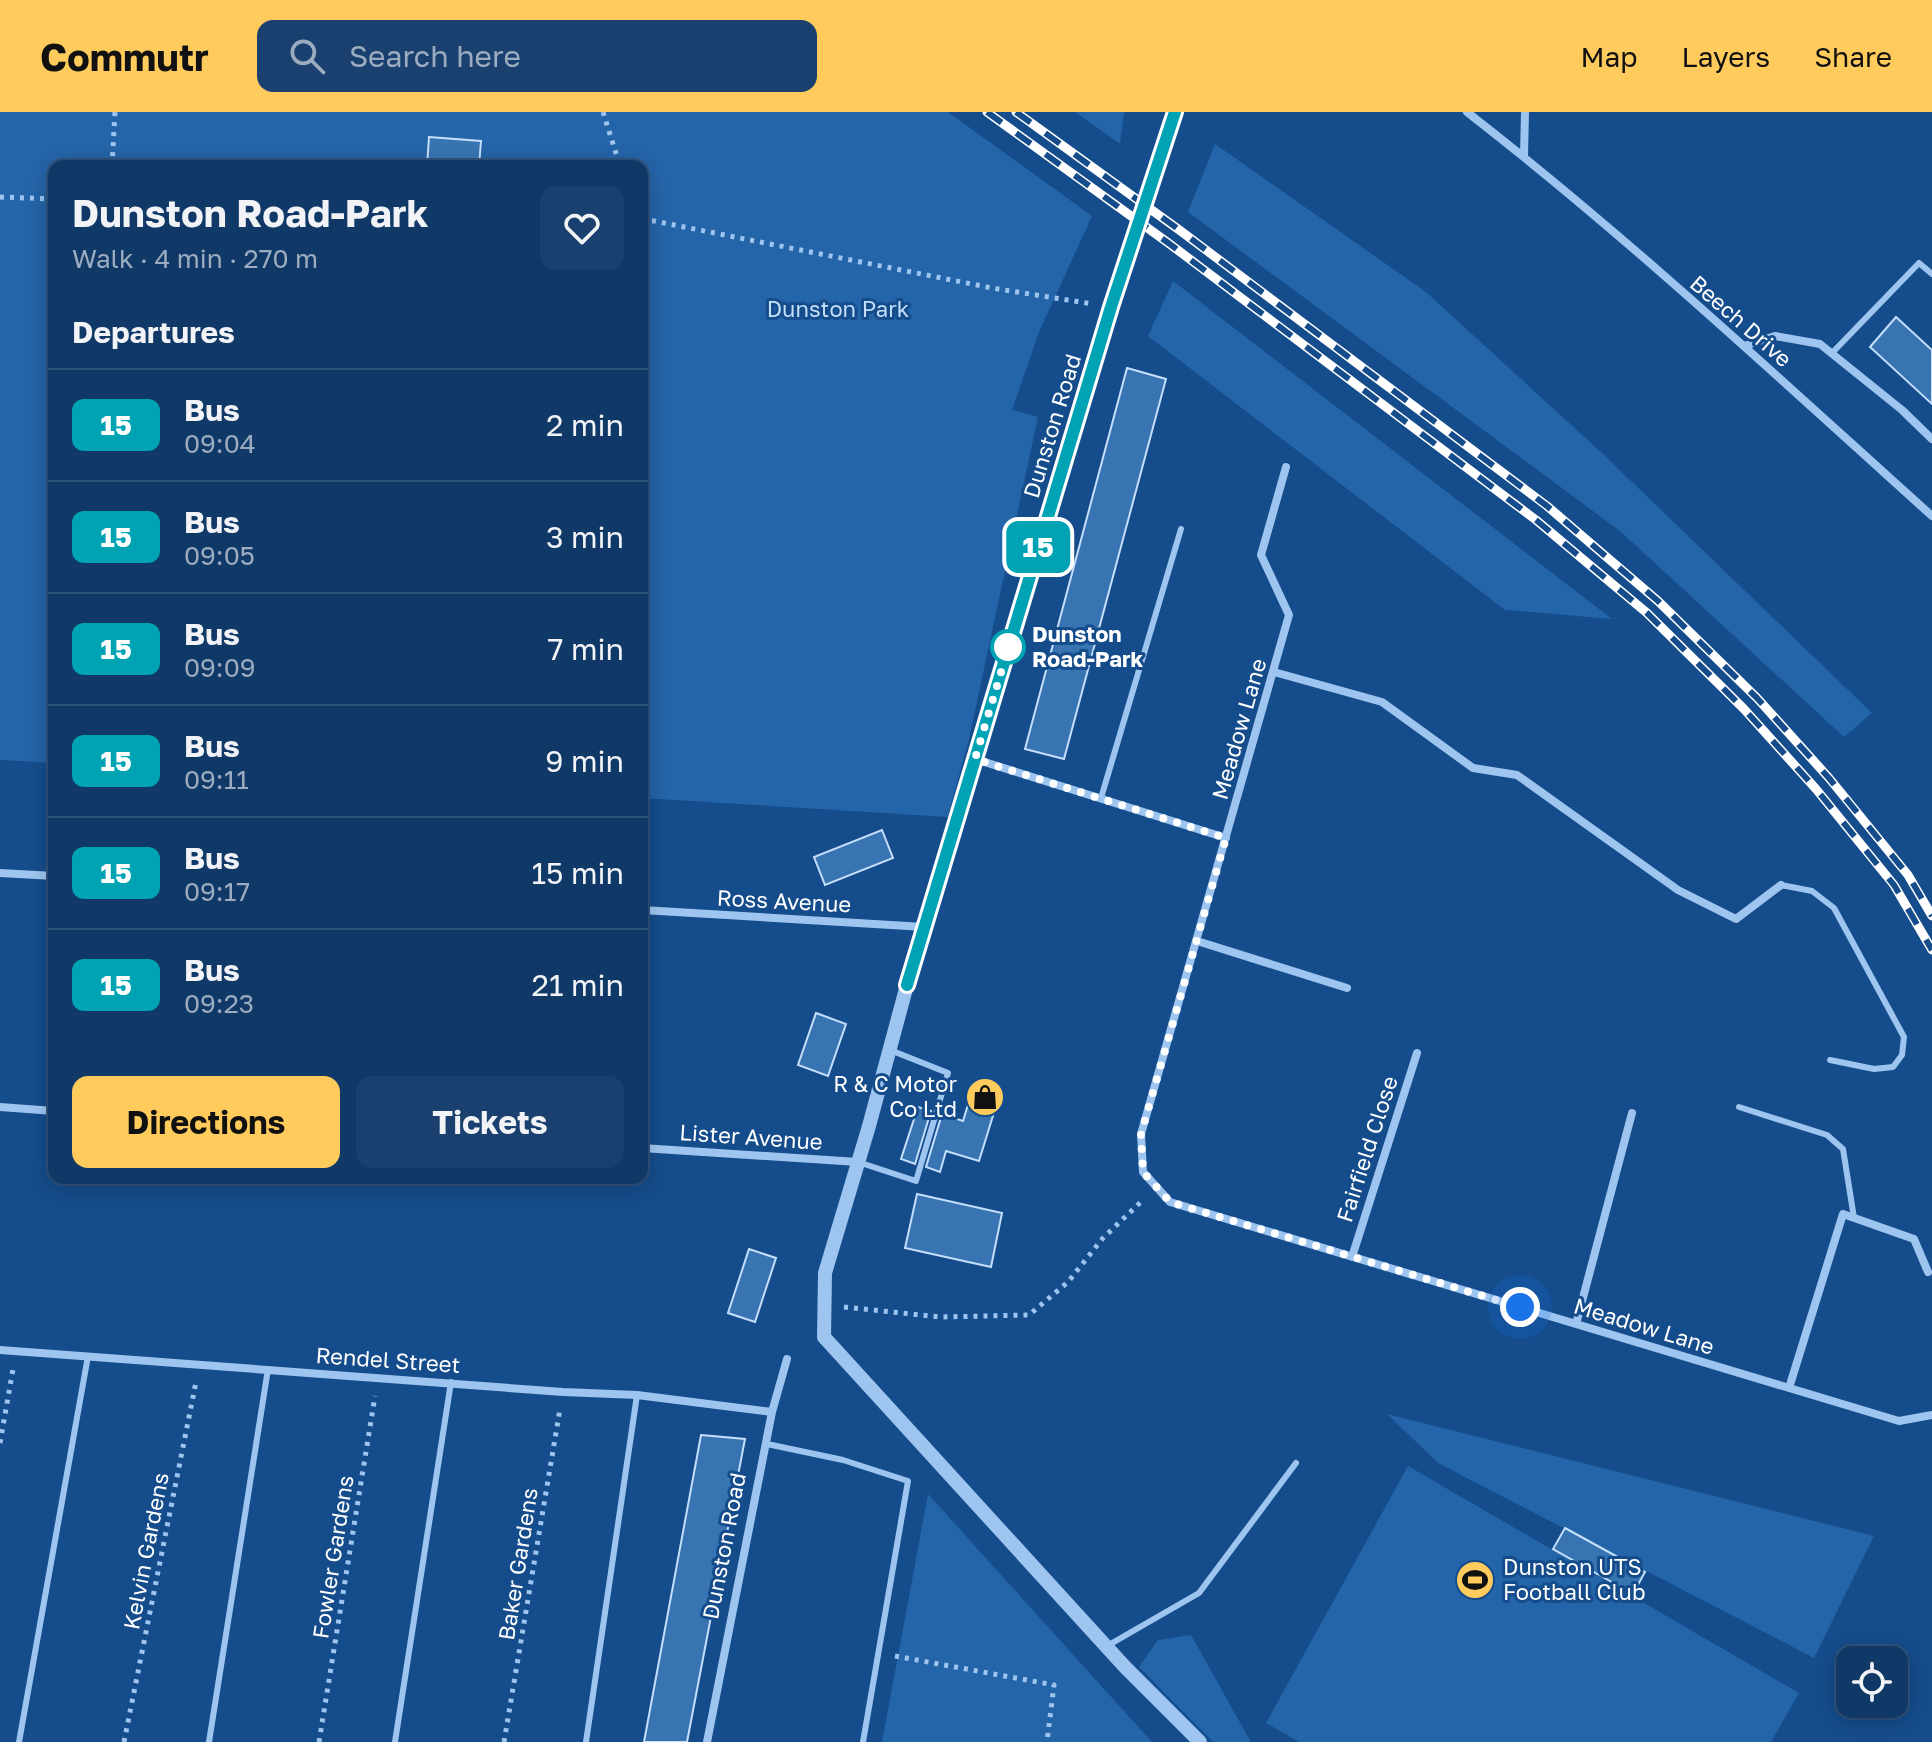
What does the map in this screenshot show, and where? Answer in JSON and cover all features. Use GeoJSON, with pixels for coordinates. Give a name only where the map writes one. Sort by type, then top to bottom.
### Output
{"type":"FeatureCollection","features":[{"type":"Feature","properties":{"kind":"street","name":"Beech Drive"},"geometry":{"type":"LineString","coordinates":[[1467,112],[1524,156],[1744,346],[1932,516]]}},
{"type":"Feature","properties":{"kind":"street"},"geometry":{"type":"LineString","coordinates":[[1524,156],[1525,112]]}},
{"type":"Feature","properties":{"kind":"street","name":"Dunston Road"},"geometry":{"type":"LineString","coordinates":[[1174,117],[1111,307],[907,985],[825,1273],[824,1337],[1107,1646],[1200,1742]]}},
{"type":"Feature","properties":{"kind":"street"},"geometry":{"type":"LineString","coordinates":[[1744,346],[1775,336],[1820,344],[1932,439]]}},
{"type":"Feature","properties":{"kind":"street","name":"Meadow Lane"},"geometry":{"type":"LineString","coordinates":[[1286,467],[1261,555],[1289,615],[1141,1134],[1143,1172],[1170,1202],[1899,1421],[1932,1415]]}},
{"type":"Feature","properties":{"kind":"street"},"geometry":{"type":"LineString","coordinates":[[1274,672],[1382,702],[1473,768],[1517,775],[1678,890],[1736,919],[1781,885]]}},
{"type":"Feature","properties":{"kind":"street"},"geometry":{"type":"LineString","coordinates":[[975,759],[1226,838]]}},
{"type":"Feature","properties":{"kind":"street"},"geometry":{"type":"LineString","coordinates":[[0,873],[48,876]]}},
{"type":"Feature","properties":{"kind":"street","name":"Ross Avenue"},"geometry":{"type":"LineString","coordinates":[[648,910],[924,927]]}},
{"type":"Feature","properties":{"kind":"street"},"geometry":{"type":"LineString","coordinates":[[1197,941],[1347,988]]}},
{"type":"Feature","properties":{"kind":"street","name":"Fairfield Close"},"geometry":{"type":"LineString","coordinates":[[1352,1257],[1417,1053]]}},
{"type":"Feature","properties":{"kind":"street"},"geometry":{"type":"LineString","coordinates":[[0,1107],[48,1111]]}},
{"type":"Feature","properties":{"kind":"street"},"geometry":{"type":"LineString","coordinates":[[1576,1324],[1632,1113]]}},
{"type":"Feature","properties":{"kind":"street","name":"Lister Avenue"},"geometry":{"type":"LineString","coordinates":[[648,1148],[858,1162]]}},
{"type":"Feature","properties":{"kind":"street"},"geometry":{"type":"LineString","coordinates":[[1789,1388],[1843,1214],[1914,1239],[1928,1272]]}},
{"type":"Feature","properties":{"kind":"street","name":"Rendel Street"},"geometry":{"type":"LineString","coordinates":[[0,1350],[637,1395],[772,1412]]}},
{"type":"Feature","properties":{"kind":"street","name":"Dunston Road"},"geometry":{"type":"LineString","coordinates":[[707,1742],[772,1412],[787,1359]]}},
{"type":"Feature","properties":{"kind":"lane"},"geometry":{"type":"LineString","coordinates":[[1832,353],[1919,263],[1932,274]]}},
{"type":"Feature","properties":{"kind":"lane"},"geometry":{"type":"LineString","coordinates":[[1101,798],[1181,529]]}},
{"type":"Feature","properties":{"kind":"lane"},"geometry":{"type":"LineString","coordinates":[[1781,885],[1812,891],[1834,908],[1904,1037],[1902,1055],[1893,1067],[1874,1069],[1830,1060]]}},
{"type":"Feature","properties":{"kind":"lane"},"geometry":{"type":"LineString","coordinates":[[858,1162],[916,1181],[948,1073],[889,1050]]}},
{"type":"Feature","properties":{"kind":"lane"},"geometry":{"type":"LineString","coordinates":[[1739,1107],[1827,1135],[1843,1149],[1854,1218]]}},
{"type":"Feature","properties":{"kind":"lane"},"geometry":{"type":"LineString","coordinates":[[19,1742],[88,1356]]}},
{"type":"Feature","properties":{"kind":"lane"},"geometry":{"type":"LineString","coordinates":[[209,1742],[268,1369]]}},
{"type":"Feature","properties":{"kind":"lane"},"geometry":{"type":"LineString","coordinates":[[395,1742],[451,1382]]}},
{"type":"Feature","properties":{"kind":"lane"},"geometry":{"type":"LineString","coordinates":[[586,1742],[637,1395]]}},
{"type":"Feature","properties":{"kind":"lane"},"geometry":{"type":"LineString","coordinates":[[767,1444],[843,1460],[908,1481],[863,1742]]}},
{"type":"Feature","properties":{"kind":"lane"},"geometry":{"type":"LineString","coordinates":[[1107,1646],[1199,1593],[1296,1463]]}},
{"type":"Feature","properties":{"kind":"path"},"geometry":{"type":"LineString","coordinates":[[112,160],[115,112]]}},
{"type":"Feature","properties":{"kind":"path"},"geometry":{"type":"LineString","coordinates":[[603,112],[618,160]]}},
{"type":"Feature","properties":{"kind":"path"},"geometry":{"type":"LineString","coordinates":[[0,197],[48,199]]}},
{"type":"Feature","properties":{"kind":"path"},"geometry":{"type":"LineString","coordinates":[[648,221],[992,288],[1111,307]]}},
{"type":"Feature","properties":{"kind":"path"},"geometry":{"type":"LineString","coordinates":[[824,1306],[940,1317],[1029,1315],[1068,1282],[1103,1238],[1156,1187]]}},
{"type":"Feature","properties":{"kind":"path"},"geometry":{"type":"LineString","coordinates":[[0,1443],[16,1351]]}},
{"type":"Feature","properties":{"kind":"path","name":"Kelvin Gardens"},"geometry":{"type":"LineString","coordinates":[[124,1742],[200,1365]]}},
{"type":"Feature","properties":{"kind":"path","name":"Fowler Gardens"},"geometry":{"type":"LineString","coordinates":[[319,1742],[378,1377]]}},
{"type":"Feature","properties":{"kind":"path","name":"Baker Gardens"},"geometry":{"type":"LineString","coordinates":[[504,1742],[563,1392]]}},
{"type":"Feature","properties":{"kind":"path"},"geometry":{"type":"LineString","coordinates":[[878,1653],[1054,1685],[1047,1742]]}},
{"type":"Feature","properties":{"kind":"green space","name":"Dunston Park"},"geometry":{"type":"Polygon","coordinates":[[[0,112],[948,112],[1092,216],[1039,332],[1012,410],[1038,417],[969,739],[948,817],[648,798],[648,160],[48,160],[48,763],[0,760],[0,112]]]}},
{"type":"Feature","properties":{"kind":"green space"},"geometry":{"type":"Polygon","coordinates":[[[1075,112],[1124,112],[1120,143],[1119,143],[1075,112]]]}},
{"type":"Feature","properties":{"kind":"green space"},"geometry":{"type":"Polygon","coordinates":[[[1215,144],[1426,292],[1603,454],[1872,713],[1844,737],[1620,531],[1188,212],[1215,144]]]}},
{"type":"Feature","properties":{"kind":"green space"},"geometry":{"type":"Polygon","coordinates":[[[1173,281],[1612,619],[1505,610],[1148,336],[1173,281]]]}},
{"type":"Feature","properties":{"kind":"green space"},"geometry":{"type":"Polygon","coordinates":[[[1387,1414],[1874,1536],[1814,1658],[1438,1463],[1387,1414]]]}},
{"type":"Feature","properties":{"kind":"green space","name":"Dunston UTS Football Club"},"geometry":{"type":"Polygon","coordinates":[[[1408,1466],[1799,1693],[1771,1742],[1299,1742],[1266,1723],[1408,1466]]]}},
{"type":"Feature","properties":{"kind":"green space"},"geometry":{"type":"Polygon","coordinates":[[[928,1494],[1152,1742],[882,1742],[928,1494]]]}},
{"type":"Feature","properties":{"kind":"green space"},"geometry":{"type":"Polygon","coordinates":[[[1191,1635],[1251,1742],[1213,1742],[1139,1667],[1158,1640],[1191,1635]]]}},
{"type":"Feature","properties":{"kind":"building"},"geometry":{"type":"Polygon","coordinates":[[[429,137],[481,141],[479,160],[427,160],[429,137]]]}},
{"type":"Feature","properties":{"kind":"building"},"geometry":{"type":"Polygon","coordinates":[[[1896,317],[1932,350],[1932,404],[1870,347],[1896,317]]]}},
{"type":"Feature","properties":{"kind":"building"},"geometry":{"type":"Polygon","coordinates":[[[1127,368],[1166,379],[1064,759],[1025,749],[1127,368]]]}},
{"type":"Feature","properties":{"kind":"building"},"geometry":{"type":"Polygon","coordinates":[[[882,830],[893,858],[825,885],[814,857],[882,830]]]}},
{"type":"Feature","properties":{"kind":"building"},"geometry":{"type":"Polygon","coordinates":[[[816,1013],[846,1024],[828,1076],[798,1065],[816,1013]]]}},
{"type":"Feature","properties":{"kind":"building"},"geometry":{"type":"Polygon","coordinates":[[[974,1085],[1000,1093],[979,1161],[946,1151],[940,1172],[926,1167],[942,1114],[963,1121],[974,1085]]]}},
{"type":"Feature","properties":{"kind":"building"},"geometry":{"type":"Polygon","coordinates":[[[918,1107],[931,1111],[915,1164],[901,1159],[918,1107]]]}},
{"type":"Feature","properties":{"kind":"building"},"geometry":{"type":"Polygon","coordinates":[[[917,1194],[1002,1213],[991,1267],[905,1248],[917,1194]]]}},
{"type":"Feature","properties":{"kind":"building"},"geometry":{"type":"Polygon","coordinates":[[[749,1249],[776,1258],[755,1322],[728,1313],[749,1249]]]}},
{"type":"Feature","properties":{"kind":"building"},"geometry":{"type":"Polygon","coordinates":[[[701,1435],[745,1439],[687,1742],[644,1742],[701,1435]]]}},
{"type":"Feature","properties":{"kind":"building"},"geometry":{"type":"Polygon","coordinates":[[[1565,1528],[1645,1572],[1633,1594],[1553,1549],[1565,1528]]]}},
{"type":"Feature","properties":{"kind":"railway"},"geometry":{"type":"LineString","coordinates":[[987,112],[1167,242],[1536,520],[1647,613],[1744,709],[1816,789],[1894,885],[1932,950]]}},
{"type":"Feature","properties":{"kind":"railway"},"geometry":{"type":"LineString","coordinates":[[1016,112],[1178,229],[1547,506],[1658,601],[1757,698],[1829,778],[1908,875],[1932,916]]}},
{"type":"Feature","properties":{"kind":"bus line","name":"15"},"geometry":{"type":"LineString","coordinates":[[907,985],[1111,307],[1175,112]]}},
{"type":"Feature","properties":{"kind":"place","name":"Dunston Road-Park"},"geometry":{"type":"Point","coordinates":[1008,647]}},
{"type":"Feature","properties":{"kind":"place","name":"R & C Motor Co Ltd"},"geometry":{"type":"Point","coordinates":[985,1097]}},
{"type":"Feature","properties":{"kind":"place","name":"Dunston UTS Football Club"},"geometry":{"type":"Point","coordinates":[1475,1580]}},
{"type":"Feature","properties":{"kind":"route"},"geometry":{"type":"LineString","coordinates":[[1008,647],[1011,639],[975,759],[1226,838],[1141,1134],[1143,1172],[1170,1202],[1520,1307]]}}]}
